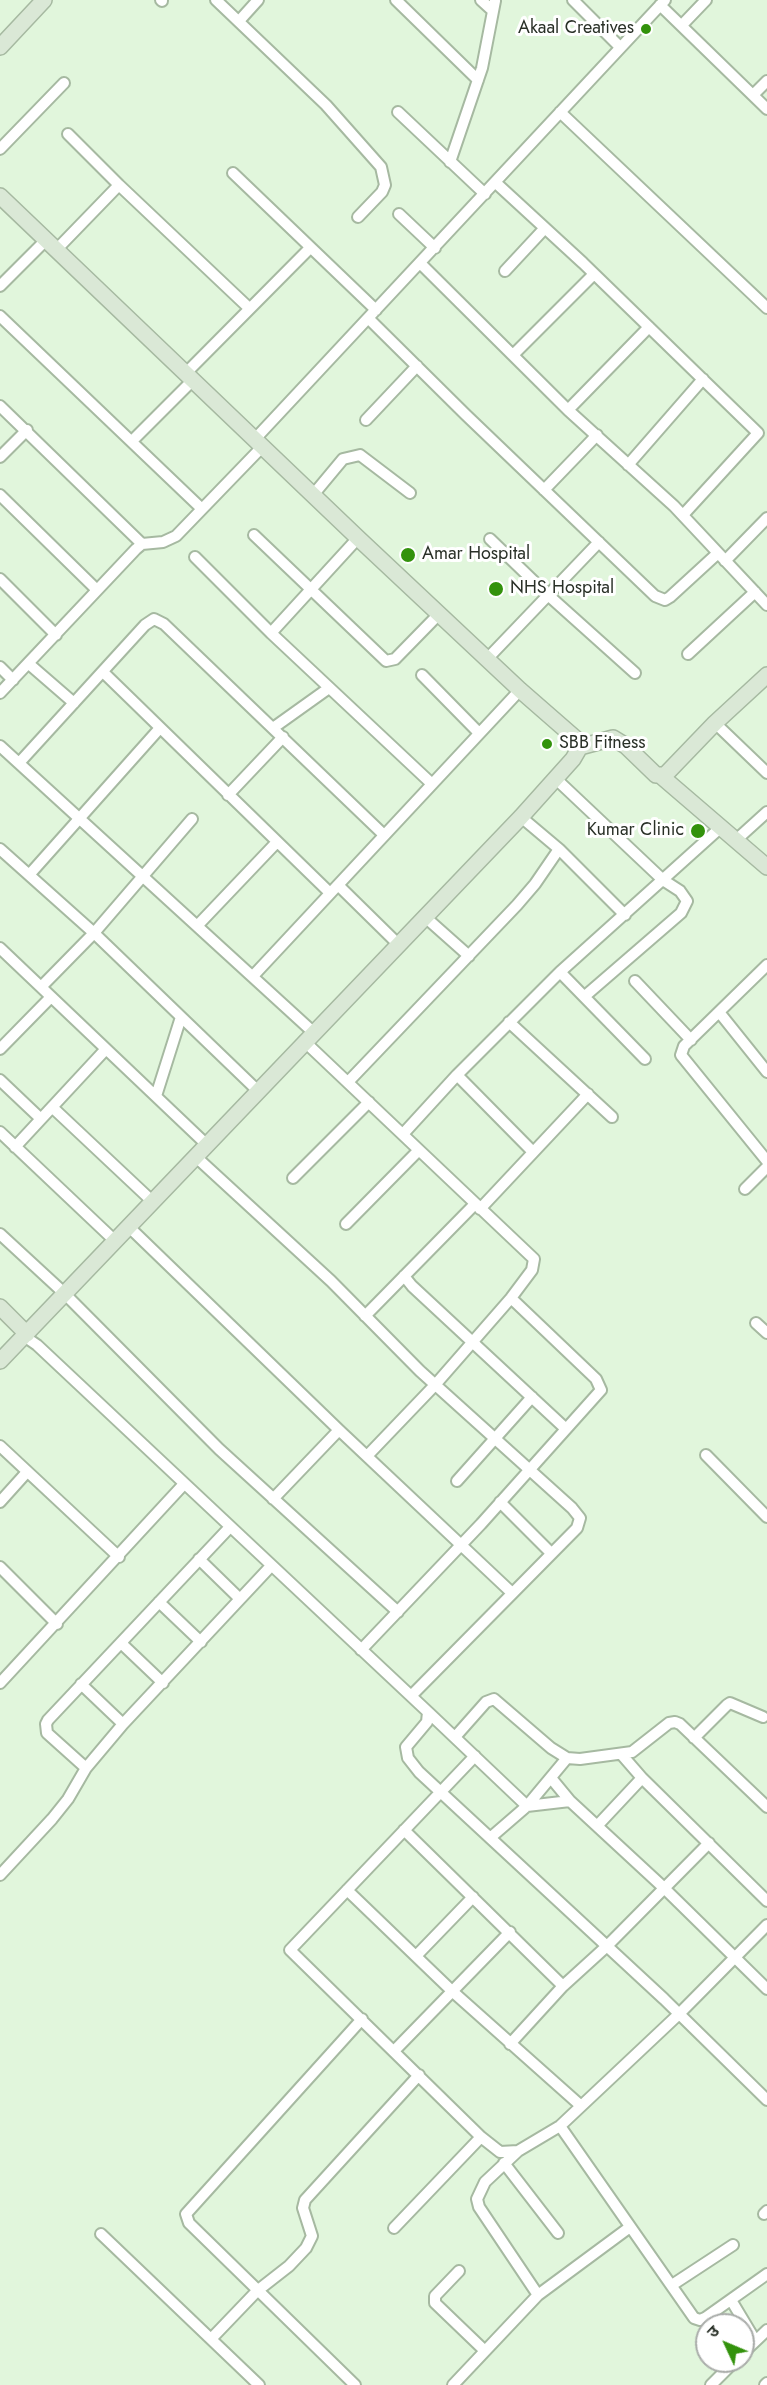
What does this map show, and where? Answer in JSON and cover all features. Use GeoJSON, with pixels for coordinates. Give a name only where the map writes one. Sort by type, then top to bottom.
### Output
{"type":"FeatureCollection","features":[{"type":"Feature","properties":{"kind":"street"},"geometry":{"type":"LineString","coordinates":[[0,47],[44,0]]}},
{"type":"Feature","properties":{"kind":"street"},"geometry":{"type":"LineString","coordinates":[[216,0],[326,105],[381,167],[385,185],[382,192],[358,217]]}},
{"type":"Feature","properties":{"kind":"street"},"geometry":{"type":"LineString","coordinates":[[239,21],[258,0]]}},
{"type":"Feature","properties":{"kind":"street"},"geometry":{"type":"LineString","coordinates":[[396,0],[478,80]]}},
{"type":"Feature","properties":{"kind":"street"},"geometry":{"type":"LineString","coordinates":[[450,162],[478,80],[494,5],[482,0]]}},
{"type":"Feature","properties":{"kind":"street"},"geometry":{"type":"LineString","coordinates":[[573,0],[620,47]]}},
{"type":"Feature","properties":{"kind":"street"},"geometry":{"type":"LineString","coordinates":[[682,25],[706,0]]}},
{"type":"Feature","properties":{"kind":"street"},"geometry":{"type":"LineString","coordinates":[[0,693],[142,544],[171,540],[202,509],[372,314],[662,3],[767,109]]}},
{"type":"Feature","properties":{"kind":"street"},"geometry":{"type":"LineString","coordinates":[[753,95],[767,81]]}},
{"type":"Feature","properties":{"kind":"street"},"geometry":{"type":"LineString","coordinates":[[0,149],[64,83]]}},
{"type":"Feature","properties":{"kind":"street"},"geometry":{"type":"LineString","coordinates":[[398,112],[485,194]]}},
{"type":"Feature","properties":{"kind":"street"},"geometry":{"type":"LineString","coordinates":[[560,112],[767,308]]}},
{"type":"Feature","properties":{"kind":"street"},"geometry":{"type":"LineString","coordinates":[[68,134],[249,308]]}},
{"type":"Feature","properties":{"kind":"street"},"geometry":{"type":"LineString","coordinates":[[233,173],[310,248],[417,366],[655,596],[665,600],[722,557],[767,518]]}},
{"type":"Feature","properties":{"kind":"street"},"geometry":{"type":"LineString","coordinates":[[496,183],[767,441]]}},
{"type":"Feature","properties":{"kind":"street"},"geometry":{"type":"LineString","coordinates":[[0,286],[119,185]]}},
{"type":"Feature","properties":{"kind":"street"},"geometry":{"type":"LineString","coordinates":[[0,196],[358,538],[520,690],[575,738],[580,747]]}},
{"type":"Feature","properties":{"kind":"street"},"geometry":{"type":"LineString","coordinates":[[399,214],[435,248]]}},
{"type":"Feature","properties":{"kind":"street"},"geometry":{"type":"LineString","coordinates":[[505,271],[545,228]]}},
{"type":"Feature","properties":{"kind":"street"},"geometry":{"type":"LineString","coordinates":[[132,441],[249,308],[310,248]]}},
{"type":"Feature","properties":{"kind":"street"},"geometry":{"type":"LineString","coordinates":[[420,263],[568,410],[683,515],[767,605]]}},
{"type":"Feature","properties":{"kind":"street"},"geometry":{"type":"LineString","coordinates":[[513,355],[594,274]]}},
{"type":"Feature","properties":{"kind":"street"},"geometry":{"type":"LineString","coordinates":[[0,316],[202,509]]}},
{"type":"Feature","properties":{"kind":"street"},"geometry":{"type":"LineString","coordinates":[[568,410],[649,327]]}},
{"type":"Feature","properties":{"kind":"street"},"geometry":{"type":"LineString","coordinates":[[366,420],[417,366]]}},
{"type":"Feature","properties":{"kind":"street"},"geometry":{"type":"LineString","coordinates":[[628,465],[703,379]]}},
{"type":"Feature","properties":{"kind":"street"},"geometry":{"type":"LineString","coordinates":[[0,406],[142,544]]}},
{"type":"Feature","properties":{"kind":"street"},"geometry":{"type":"LineString","coordinates":[[0,457],[27,430]]}},
{"type":"Feature","properties":{"kind":"street"},"geometry":{"type":"LineString","coordinates":[[683,515],[758,433]]}},
{"type":"Feature","properties":{"kind":"street"},"geometry":{"type":"LineString","coordinates":[[544,490],[597,435]]}},
{"type":"Feature","properties":{"kind":"street"},"geometry":{"type":"LineString","coordinates":[[313,495],[343,459],[360,455],[410,493]]}},
{"type":"Feature","properties":{"kind":"street"},"geometry":{"type":"LineString","coordinates":[[0,495],[97,590]]}},
{"type":"Feature","properties":{"kind":"street"},"geometry":{"type":"LineString","coordinates":[[254,535],[386,661],[395,659],[439,614]]}},
{"type":"Feature","properties":{"kind":"street"},"geometry":{"type":"LineString","coordinates":[[271,633],[358,538]]}},
{"type":"Feature","properties":{"kind":"street"},"geometry":{"type":"LineString","coordinates":[[490,539],[635,673]]}},
{"type":"Feature","properties":{"kind":"street"},"geometry":{"type":"LineString","coordinates":[[487,659],[598,542]]}},
{"type":"Feature","properties":{"kind":"street"},"geometry":{"type":"LineString","coordinates":[[195,557],[271,633],[432,784]]}},
{"type":"Feature","properties":{"kind":"street"},"geometry":{"type":"LineString","coordinates":[[0,579],[56,635]]}},
{"type":"Feature","properties":{"kind":"street"},"geometry":{"type":"LineString","coordinates":[[688,654],[755,592]]}},
{"type":"Feature","properties":{"kind":"street"},"geometry":{"type":"LineString","coordinates":[[19,763],[145,625],[154,619],[160,621],[384,835]]}},
{"type":"Feature","properties":{"kind":"street"},"geometry":{"type":"LineString","coordinates":[[29,664],[74,703]]}},
{"type":"Feature","properties":{"kind":"street"},"geometry":{"type":"LineString","coordinates":[[0,667],[14,680]]}},
{"type":"Feature","properties":{"kind":"street"},"geometry":{"type":"LineString","coordinates":[[103,672],[277,842],[398,944]]}},
{"type":"Feature","properties":{"kind":"street"},"geometry":{"type":"LineString","coordinates":[[422,675],[479,733]]}},
{"type":"Feature","properties":{"kind":"street"},"geometry":{"type":"LineString","coordinates":[[661,776],[670,771],[715,723],[767,675]]}},
{"type":"Feature","properties":{"kind":"street"},"geometry":{"type":"LineString","coordinates":[[273,728],[329,688]]}},
{"type":"Feature","properties":{"kind":"street"},"geometry":{"type":"LineString","coordinates":[[253,976],[520,690]]}},
{"type":"Feature","properties":{"kind":"street"},"geometry":{"type":"LineString","coordinates":[[715,723],[767,773]]}},
{"type":"Feature","properties":{"kind":"street"},"geometry":{"type":"LineString","coordinates":[[29,875],[160,728]]}},
{"type":"Feature","properties":{"kind":"street"},"geometry":{"type":"LineString","coordinates":[[228,795],[283,737]]}},
{"type":"Feature","properties":{"kind":"street"},"geometry":{"type":"LineString","coordinates":[[0,1361],[520,817],[573,759],[580,747],[613,738],[626,746],[656,775],[661,776],[767,867]]}},
{"type":"Feature","properties":{"kind":"street"},"geometry":{"type":"LineString","coordinates":[[0,746],[253,976],[309,1036],[348,1083],[534,1259],[532,1270],[511,1298],[435,1385],[367,1456]]}},
{"type":"Feature","properties":{"kind":"street"},"geometry":{"type":"LineString","coordinates":[[555,778],[663,880],[680,891],[687,901],[681,913],[585,996]]}},
{"type":"Feature","properties":{"kind":"street"},"geometry":{"type":"LineString","coordinates":[[735,841],[767,812]]}},
{"type":"Feature","properties":{"kind":"street"},"geometry":{"type":"LineString","coordinates":[[520,817],[559,849],[625,915]]}},
{"type":"Feature","properties":{"kind":"street"},"geometry":{"type":"LineString","coordinates":[[41,987],[94,933],[192,819]]}},
{"type":"Feature","properties":{"kind":"street"},"geometry":{"type":"LineString","coordinates":[[403,1134],[457,1075],[560,972],[720,828]]}},
{"type":"Feature","properties":{"kind":"street"},"geometry":{"type":"LineString","coordinates":[[197,926],[277,842]]}},
{"type":"Feature","properties":{"kind":"street"},"geometry":{"type":"LineString","coordinates":[[0,849],[94,933],[257,1090]]}},
{"type":"Feature","properties":{"kind":"street"},"geometry":{"type":"LineString","coordinates":[[348,1083],[526,895],[559,849]]}},
{"type":"Feature","properties":{"kind":"street"},"geometry":{"type":"LineString","coordinates":[[424,916],[469,956]]}},
{"type":"Feature","properties":{"kind":"street"},"geometry":{"type":"LineString","coordinates":[[0,948],[206,1144]]}},
{"type":"Feature","properties":{"kind":"street"},"geometry":{"type":"LineString","coordinates":[[767,965],[681,1051],[683,1059],[767,1161]]}},
{"type":"Feature","properties":{"kind":"street"},"geometry":{"type":"LineString","coordinates":[[560,972],[645,1059]]}},
{"type":"Feature","properties":{"kind":"street"},"geometry":{"type":"LineString","coordinates":[[635,981],[691,1040]]}},
{"type":"Feature","properties":{"kind":"street"},"geometry":{"type":"LineString","coordinates":[[0,1049],[51,997]]}},
{"type":"Feature","properties":{"kind":"street"},"geometry":{"type":"LineString","coordinates":[[719,1012],[767,1071]]}},
{"type":"Feature","properties":{"kind":"street"},"geometry":{"type":"LineString","coordinates":[[156,1096],[181,1017]]}},
{"type":"Feature","properties":{"kind":"street"},"geometry":{"type":"LineString","coordinates":[[509,1022],[612,1117]]}},
{"type":"Feature","properties":{"kind":"street"},"geometry":{"type":"LineString","coordinates":[[15,1147],[106,1049]]}},
{"type":"Feature","properties":{"kind":"street"},"geometry":{"type":"LineString","coordinates":[[457,1075],[533,1152]]}},
{"type":"Feature","properties":{"kind":"street"},"geometry":{"type":"LineString","coordinates":[[0,1080],[41,1119]]}},
{"type":"Feature","properties":{"kind":"street"},"geometry":{"type":"LineString","coordinates":[[365,1316],[533,1152],[588,1094]]}},
{"type":"Feature","properties":{"kind":"street"},"geometry":{"type":"LineString","coordinates":[[293,1178],[369,1102]]}},
{"type":"Feature","properties":{"kind":"street"},"geometry":{"type":"LineString","coordinates":[[52,1107],[152,1201]]}},
{"type":"Feature","properties":{"kind":"street"},"geometry":{"type":"LineString","coordinates":[[0,1132],[114,1240]]}},
{"type":"Feature","properties":{"kind":"street"},"geometry":{"type":"LineString","coordinates":[[346,1224],[419,1150]]}},
{"type":"Feature","properties":{"kind":"street"},"geometry":{"type":"LineString","coordinates":[[195,1156],[323,1274],[435,1385],[572,1508],[580,1518],[577,1528],[511,1592],[411,1696]]}},
{"type":"Feature","properties":{"kind":"street"},"geometry":{"type":"LineString","coordinates":[[745,1189],[767,1167]]}},
{"type":"Feature","properties":{"kind":"street"},"geometry":{"type":"LineString","coordinates":[[128,1226],[511,1592]]}},
{"type":"Feature","properties":{"kind":"street"},"geometry":{"type":"LineString","coordinates":[[0,1234],[63,1293],[219,1449],[398,1612]]}},
{"type":"Feature","properties":{"kind":"street"},"geometry":{"type":"LineString","coordinates":[[404,1276],[566,1429]]}},
{"type":"Feature","properties":{"kind":"street"},"geometry":{"type":"LineString","coordinates":[[362,1650],[599,1393],[601,1387],[596,1379],[511,1298]]}},
{"type":"Feature","properties":{"kind":"street"},"geometry":{"type":"LineString","coordinates":[[0,1307],[25,1335],[527,1806]]}},
{"type":"Feature","properties":{"kind":"street"},"geometry":{"type":"LineString","coordinates":[[756,1323],[767,1333]]}},
{"type":"Feature","properties":{"kind":"street"},"geometry":{"type":"LineString","coordinates":[[457,1481],[532,1397]]}},
{"type":"Feature","properties":{"kind":"street"},"geometry":{"type":"LineString","coordinates":[[273,1499],[339,1430]]}},
{"type":"Feature","properties":{"kind":"street"},"geometry":{"type":"LineString","coordinates":[[0,1446],[119,1557]]}},
{"type":"Feature","properties":{"kind":"street"},"geometry":{"type":"LineString","coordinates":[[706,1455],[767,1517]]}},
{"type":"Feature","properties":{"kind":"street"},"geometry":{"type":"LineString","coordinates":[[0,1502],[27,1472]]}},
{"type":"Feature","properties":{"kind":"street"},"geometry":{"type":"LineString","coordinates":[[3,1676],[57,1624],[184,1484]]}},
{"type":"Feature","properties":{"kind":"street"},"geometry":{"type":"LineString","coordinates":[[500,1502],[551,1553]]}},
{"type":"Feature","properties":{"kind":"street"},"geometry":{"type":"LineString","coordinates":[[86,1768],[46,1729],[48,1720],[230,1527]]}},
{"type":"Feature","properties":{"kind":"street"},"geometry":{"type":"LineString","coordinates":[[199,1559],[240,1599]]}},
{"type":"Feature","properties":{"kind":"street"},"geometry":{"type":"LineString","coordinates":[[0,1875],[52,1819],[68,1799],[86,1768],[123,1724],[164,1683],[271,1566]]}},
{"type":"Feature","properties":{"kind":"street"},"geometry":{"type":"LineString","coordinates":[[0,1567],[57,1624]]}},
{"type":"Feature","properties":{"kind":"street"},"geometry":{"type":"LineString","coordinates":[[159,1602],[201,1642]]}},
{"type":"Feature","properties":{"kind":"street"},"geometry":{"type":"LineString","coordinates":[[121,1643],[164,1683]]}},
{"type":"Feature","properties":{"kind":"street"},"geometry":{"type":"LineString","coordinates":[[81,1684],[123,1724]]}},
{"type":"Feature","properties":{"kind":"street"},"geometry":{"type":"LineString","coordinates":[[455,1737],[486,1702],[494,1699],[551,1748],[567,1758],[580,1760],[622,1755],[639,1749],[672,1722],[680,1725],[767,1807]]}},
{"type":"Feature","properties":{"kind":"street"},"geometry":{"type":"LineString","coordinates":[[694,1738],[727,1705],[735,1704],[763,1717]]}},
{"type":"Feature","properties":{"kind":"street"},"geometry":{"type":"LineString","coordinates":[[428,1712],[428,1722],[410,1741],[406,1752],[418,1772],[607,1946],[767,2100]]}},
{"type":"Feature","properties":{"kind":"street"},"geometry":{"type":"LineString","coordinates":[[622,1755],[642,1778],[767,1901]]}},
{"type":"Feature","properties":{"kind":"street"},"geometry":{"type":"LineString","coordinates":[[475,1756],[290,1950],[480,2137],[500,2152],[518,2151]]}},
{"type":"Feature","properties":{"kind":"street"},"geometry":{"type":"LineString","coordinates":[[490,1838],[527,1806],[567,1758]]}},
{"type":"Feature","properties":{"kind":"street"},"geometry":{"type":"LineString","coordinates":[[551,1778],[570,1801],[663,1887],[767,1989]]}},
{"type":"Feature","properties":{"kind":"street"},"geometry":{"type":"LineString","coordinates":[[597,1826],[642,1778]]}},
{"type":"Feature","properties":{"kind":"street"},"geometry":{"type":"LineString","coordinates":[[527,1806],[570,1801]]}},
{"type":"Feature","properties":{"kind":"street"},"geometry":{"type":"LineString","coordinates":[[404,1830],[564,1986]]}},
{"type":"Feature","properties":{"kind":"street"},"geometry":{"type":"LineString","coordinates":[[510,2044],[564,1986],[709,1843]]}},
{"type":"Feature","properties":{"kind":"street"},"geometry":{"type":"LineString","coordinates":[[347,1890],[452,1991],[580,2106]]}},
{"type":"Feature","properties":{"kind":"street"},"geometry":{"type":"LineString","coordinates":[[417,1956],[473,1896]]}},
{"type":"Feature","properties":{"kind":"street"},"geometry":{"type":"LineString","coordinates":[[538,2295],[479,2207],[477,2199],[485,2182],[518,2151],[560,2126],[679,2014],[767,1925]]}},
{"type":"Feature","properties":{"kind":"street"},"geometry":{"type":"LineString","coordinates":[[394,2051],[510,1932]]}},
{"type":"Feature","properties":{"kind":"street"},"geometry":{"type":"LineString","coordinates":[[355,2385],[189,2223],[186,2214],[362,2019]]}},
{"type":"Feature","properties":{"kind":"street"},"geometry":{"type":"LineString","coordinates":[[211,2339],[257,2291],[289,2266],[310,2243],[312,2236],[303,2208],[305,2200],[419,2075]]}},
{"type":"Feature","properties":{"kind":"street"},"geometry":{"type":"LineString","coordinates":[[560,2126],[697,2320],[705,2318],[767,2274]]}},
{"type":"Feature","properties":{"kind":"street"},"geometry":{"type":"LineString","coordinates":[[394,2228],[480,2137]]}},
{"type":"Feature","properties":{"kind":"street"},"geometry":{"type":"LineString","coordinates":[[504,2163],[558,2233]]}},
{"type":"Feature","properties":{"kind":"street"},"geometry":{"type":"LineString","coordinates":[[453,2385],[538,2295],[630,2227]]}},
{"type":"Feature","properties":{"kind":"street"},"geometry":{"type":"LineString","coordinates":[[101,2234],[259,2385]]}},
{"type":"Feature","properties":{"kind":"street"},"geometry":{"type":"LineString","coordinates":[[672,2285],[733,2245]]}},
{"type":"Feature","properties":{"kind":"street"},"geometry":{"type":"LineString","coordinates":[[459,2271],[435,2296],[435,2303],[485,2351]]}},
{"type":"Feature","properties":{"kind":"street"},"geometry":{"type":"LineString","coordinates":[[731,2300],[756,2340],[767,2330]]}},
{"type":"Feature","properties":{"kind":"street"},"geometry":{"type":"LineString","coordinates":[[711,2385],[723,2373]]}},
{"type":"Feature","properties":{"kind":"place","name":"Akaal Creatives"},"geometry":{"type":"Point","coordinates":[646,29]}},
{"type":"Feature","properties":{"kind":"place","name":"Amar Hospital"},"geometry":{"type":"Point","coordinates":[408,555]}},
{"type":"Feature","properties":{"kind":"place","name":"NHS Hospital"},"geometry":{"type":"Point","coordinates":[496,589]}},
{"type":"Feature","properties":{"kind":"place","name":"SBB Fitness"},"geometry":{"type":"Point","coordinates":[547,744]}},
{"type":"Feature","properties":{"kind":"place","name":"Kumar Clinic"},"geometry":{"type":"Point","coordinates":[698,831]}}]}
